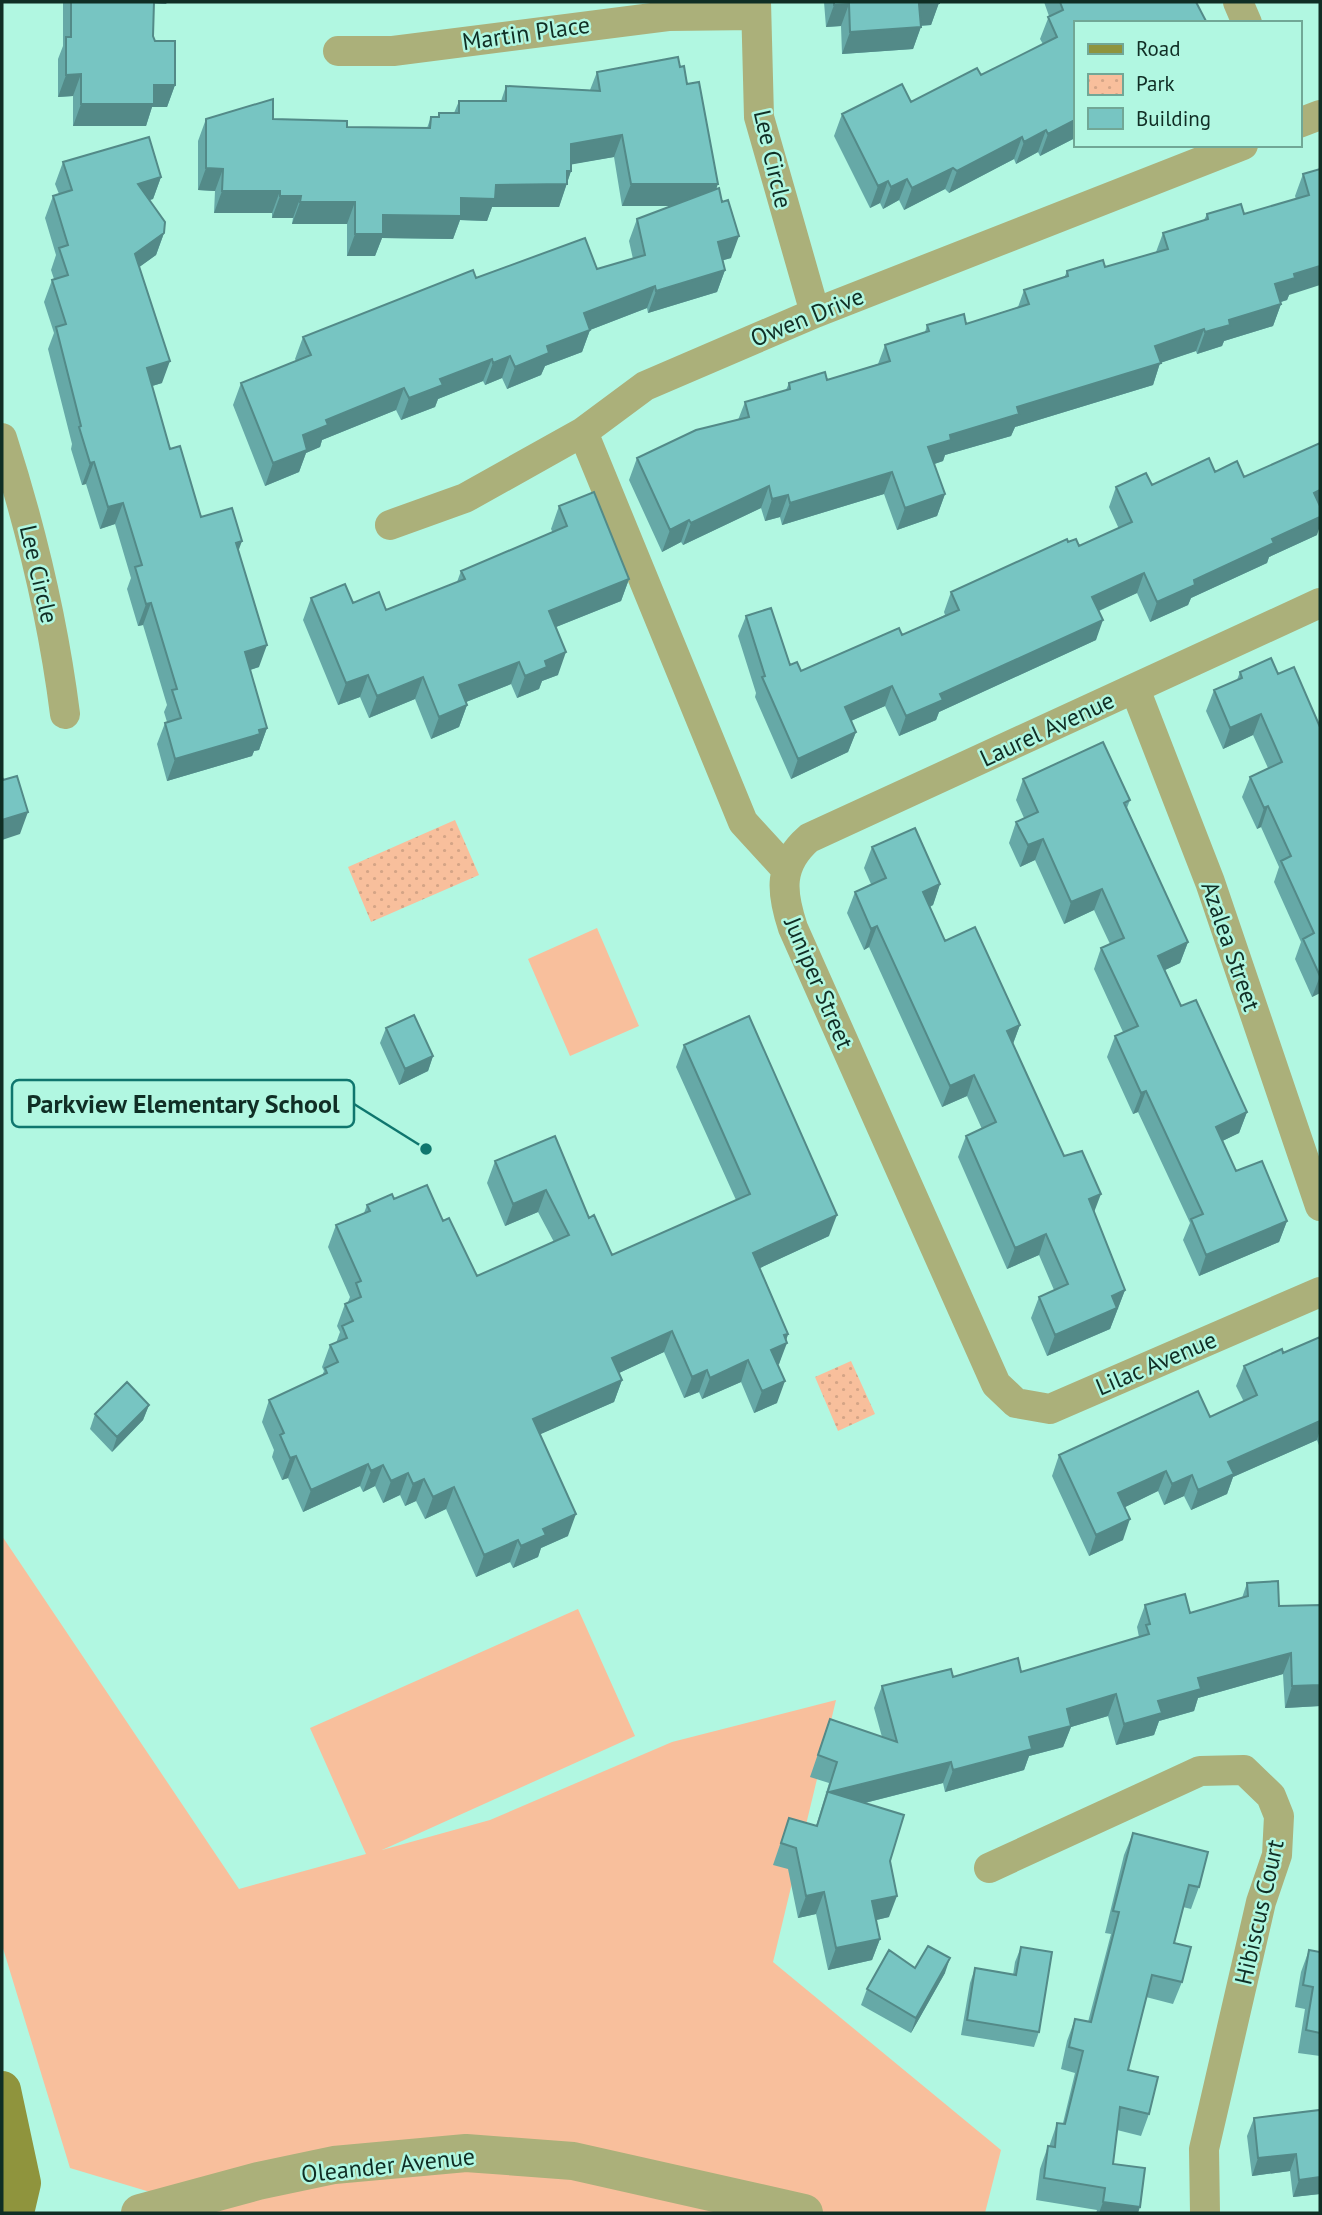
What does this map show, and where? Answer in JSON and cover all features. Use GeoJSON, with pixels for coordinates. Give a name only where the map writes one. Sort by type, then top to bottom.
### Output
{"type":"FeatureCollection","features":[{"type":"Feature","properties":{"kind":"main road"},"geometry":{"type":"LineString","coordinates":[[2,2090],[22,2183],[15,2213]]}},
{"type":"Feature","properties":{"kind":"street"},"geometry":{"type":"LineString","coordinates":[[1238,2],[1246,21]]}},
{"type":"Feature","properties":{"kind":"street","name":"Martin Place"},"geometry":{"type":"LineString","coordinates":[[338,51],[393,51],[668,16],[756,8]]}},
{"type":"Feature","properties":{"kind":"street","name":"Lee Circle"},"geometry":{"type":"LineString","coordinates":[[756,8],[759,117],[815,313]]}},
{"type":"Feature","properties":{"kind":"street"},"geometry":{"type":"LineString","coordinates":[[1301,122],[1320,115]]}},
{"type":"Feature","properties":{"kind":"street","name":"Owen Drive"},"geometry":{"type":"LineString","coordinates":[[390,525],[465,498],[583,432],[645,386],[815,313],[1238,147]]}},
{"type":"Feature","properties":{"kind":"street"},"geometry":{"type":"LineString","coordinates":[[583,432],[743,822],[786,869]]}},
{"type":"Feature","properties":{"kind":"street","name":"Lee Circle"},"geometry":{"type":"LineString","coordinates":[[2,438],[35,548],[57,656],[65,714]]}},
{"type":"Feature","properties":{"kind":"street","name":"Laurel Avenue"},"geometry":{"type":"LineString","coordinates":[[786,869],[794,851],[809,838],[1320,603]]}},
{"type":"Feature","properties":{"kind":"street","name":"Azalea Street"},"geometry":{"type":"LineString","coordinates":[[1135,689],[1210,882],[1320,1206]]}},
{"type":"Feature","properties":{"kind":"street","name":"Juniper Street"},"geometry":{"type":"LineString","coordinates":[[786,869],[784,901],[793,928],[996,1384]]}},
{"type":"Feature","properties":{"kind":"street","name":"Lilac Avenue"},"geometry":{"type":"LineString","coordinates":[[996,1384],[1016,1403],[1050,1409],[1320,1292]]}},
{"type":"Feature","properties":{"kind":"street","name":"Hibiscus Court"},"geometry":{"type":"LineString","coordinates":[[989,1868],[1200,1771],[1244,1770],[1271,1796],[1279,1816],[1277,1855],[1261,1902],[1204,2149],[1205,2213]]}},
{"type":"Feature","properties":{"kind":"street","name":"Oleander Avenue"},"geometry":{"type":"LineString","coordinates":[[140,2213],[258,2181],[334,2165],[466,2153],[573,2161],[804,2213]]}},
{"type":"Feature","properties":{"kind":"green space"},"geometry":{"type":"Polygon","coordinates":[[[455,820],[479,875],[371,922],[348,867],[455,820]]]}},
{"type":"Feature","properties":{"kind":"green space"},"geometry":{"type":"Polygon","coordinates":[[[597,928],[639,1026],[570,1056],[528,959],[597,928]]]}},
{"type":"Feature","properties":{"kind":"green space"},"geometry":{"type":"Polygon","coordinates":[[[851,1361],[875,1414],[838,1431],[815,1377],[851,1361]]]}},
{"type":"Feature","properties":{"kind":"green space"},"geometry":{"type":"Polygon","coordinates":[[[2,1536],[239,1889],[366,1854],[310,1728],[578,1609],[635,1736],[382,1850],[490,1820],[672,1742],[836,1700],[773,1962],[1001,2150],[985,2213],[220,2213],[70,2168],[2,1945],[2,1536]]]}},
{"type":"Feature","properties":{"kind":"building"},"geometry":{"type":"Polygon","coordinates":[[[71,2],[154,2],[155,41],[175,41],[175,85],[154,85],[154,104],[81,104],[81,74],[66,75],[66,37],[71,37],[71,2]]]}},
{"type":"Feature","properties":{"kind":"building"},"geometry":{"type":"Polygon","coordinates":[[[834,2],[939,3],[919,4],[921,27],[850,32],[849,4],[834,5],[834,2]]]}},
{"type":"Feature","properties":{"kind":"building"},"geometry":{"type":"Polygon","coordinates":[[[1060,2],[1196,2],[1206,21],[1074,21],[1074,121],[1048,134],[1046,130],[1024,142],[1022,137],[957,171],[953,168],[912,188],[907,179],[891,187],[888,181],[878,186],[842,114],[902,84],[911,102],[977,68],[981,75],[1057,37],[1048,17],[1063,10],[1060,2]]]}},
{"type":"Feature","properties":{"kind":"building"},"geometry":{"type":"Polygon","coordinates":[[[678,57],[680,67],[684,66],[687,84],[699,82],[718,184],[631,184],[622,135],[571,144],[571,171],[567,171],[567,184],[496,185],[495,199],[461,198],[461,216],[383,215],[383,234],[355,234],[355,202],[300,202],[301,196],[280,196],[280,191],[222,191],[223,169],[206,168],[206,119],[273,99],[273,119],[347,121],[347,127],[430,128],[431,117],[439,117],[439,113],[459,113],[459,101],[506,101],[506,86],[600,91],[597,72],[678,57]]]}},
{"type":"Feature","properties":{"kind":"building"},"geometry":{"type":"Polygon","coordinates":[[[149,137],[161,177],[138,184],[165,222],[164,233],[135,254],[170,361],[147,368],[170,449],[180,446],[201,517],[232,508],[242,541],[236,543],[267,645],[245,652],[267,728],[259,730],[260,734],[175,759],[165,723],[181,718],[172,690],[177,689],[151,603],[146,604],[135,567],[142,565],[123,503],[108,507],[94,462],[90,463],[56,327],[66,324],[52,280],[68,275],[59,248],[68,245],[53,196],[72,190],[63,162],[149,137]]]}},
{"type":"Feature","properties":{"kind":"building"},"geometry":{"type":"Polygon","coordinates":[[[1320,169],[1320,266],[1294,274],[1295,278],[1275,284],[1281,304],[1229,320],[1230,325],[1205,332],[1204,329],[1155,346],[1161,363],[1017,407],[1019,414],[950,435],[951,440],[928,447],[945,494],[905,508],[892,472],[790,503],[788,495],[772,499],[769,486],[691,523],[689,520],[670,530],[637,458],[696,430],[749,417],[745,402],[790,389],[789,383],[825,372],[827,380],[890,361],[885,345],[929,331],[927,325],[964,314],[966,324],[1029,304],[1024,290],[1068,276],[1067,271],[1103,260],[1105,267],[1168,249],[1163,233],[1208,219],[1207,214],[1241,204],[1244,214],[1309,195],[1303,174],[1320,169]]]}},
{"type":"Feature","properties":{"kind":"building"},"geometry":{"type":"Polygon","coordinates":[[[719,188],[722,202],[728,200],[739,236],[718,242],[725,270],[656,291],[655,286],[584,313],[590,330],[547,346],[549,353],[515,367],[510,356],[493,363],[492,359],[440,379],[443,385],[409,398],[404,388],[326,420],[328,425],[303,435],[307,450],[273,463],[241,383],[311,355],[303,337],[473,270],[476,278],[585,238],[597,269],[645,255],[637,219],[719,188]]]}},
{"type":"Feature","properties":{"kind":"building"},"geometry":{"type":"Polygon","coordinates":[[[1320,443],[1320,490],[1314,493],[1320,506],[1320,517],[1272,539],[1274,543],[1194,580],[1195,585],[1157,602],[1144,573],[1092,597],[1103,620],[940,694],[943,700],[906,716],[892,686],[845,707],[856,732],[798,759],[762,677],[765,676],[746,616],[771,608],[790,665],[797,662],[801,671],[899,628],[902,635],[959,610],[951,592],[1067,539],[1068,542],[1076,539],[1079,546],[1132,522],[1116,487],[1146,473],[1152,485],[1209,458],[1215,472],[1237,461],[1244,477],[1320,443]]]}},
{"type":"Feature","properties":{"kind":"building"},"geometry":{"type":"Polygon","coordinates":[[[594,492],[629,579],[549,611],[566,652],[545,661],[547,667],[525,676],[519,662],[459,685],[467,705],[439,717],[423,677],[377,696],[368,675],[346,683],[311,598],[345,584],[353,603],[379,592],[386,610],[465,579],[461,571],[567,526],[559,506],[594,492]]]}},
{"type":"Feature","properties":{"kind":"building"},"geometry":{"type":"Polygon","coordinates":[[[1271,658],[1278,674],[1294,667],[1320,727],[1320,976],[1303,939],[1314,933],[1281,861],[1291,856],[1268,806],[1264,808],[1250,777],[1282,762],[1261,714],[1230,728],[1214,690],[1242,678],[1240,672],[1271,658]]]}},
{"type":"Feature","properties":{"kind":"building"},"geometry":{"type":"Polygon","coordinates":[[[1103,742],[1130,800],[1124,803],[1188,942],[1158,956],[1181,1006],[1196,1000],[1247,1112],[1216,1127],[1236,1171],[1262,1161],[1287,1221],[1206,1255],[1191,1219],[1203,1214],[1146,1091],[1141,1093],[1115,1036],[1138,1026],[1101,948],[1124,938],[1102,889],[1071,902],[1043,839],[1028,845],[1016,822],[1038,812],[1023,779],[1103,742]]]}},
{"type":"Feature","properties":{"kind":"building"},"geometry":{"type":"Polygon","coordinates":[[[17,776],[28,812],[2,820],[2,777],[3,780],[17,776]]]}},
{"type":"Feature","properties":{"kind":"building"},"geometry":{"type":"Polygon","coordinates":[[[915,828],[940,884],[923,892],[945,941],[975,927],[1020,1025],[1007,1031],[1064,1156],[1082,1151],[1101,1194],[1089,1199],[1125,1290],[1112,1296],[1117,1308],[1055,1335],[1039,1297],[1068,1284],[1046,1234],[1015,1248],[966,1136],[996,1122],[974,1075],[950,1086],[877,926],[871,929],[855,892],[886,878],[872,847],[915,828]]]}},
{"type":"Feature","properties":{"kind":"building"},"geometry":{"type":"Polygon","coordinates":[[[414,1015],[433,1056],[405,1069],[386,1028],[414,1015]]]}},
{"type":"Feature","properties":{"kind":"building"},"geometry":{"type":"Polygon","coordinates":[[[749,1016],[837,1215],[753,1253],[788,1334],[784,1335],[787,1343],[771,1350],[785,1381],[762,1391],[748,1360],[710,1378],[707,1370],[692,1377],[672,1331],[612,1358],[622,1380],[533,1419],[576,1514],[543,1529],[546,1535],[521,1546],[518,1540],[484,1555],[454,1487],[433,1497],[424,1479],[413,1484],[408,1473],[391,1481],[383,1465],[371,1471],[368,1464],[311,1490],[296,1456],[290,1458],[280,1435],[284,1433],[269,1400],[327,1373],[325,1368],[338,1362],[330,1345],[347,1338],[342,1326],[353,1321],[345,1304],[361,1297],[356,1283],[361,1281],[336,1225],[370,1211],[367,1205],[392,1194],[394,1199],[427,1185],[443,1221],[449,1218],[477,1276],[569,1235],[546,1190],[513,1204],[495,1161],[555,1136],[589,1218],[594,1215],[612,1255],[750,1194],[684,1045],[749,1016]]]}},
{"type":"Feature","properties":{"kind":"building"},"geometry":{"type":"Polygon","coordinates":[[[1320,1337],[1320,1421],[1228,1462],[1234,1474],[1198,1490],[1192,1475],[1172,1484],[1166,1471],[1118,1493],[1130,1519],[1096,1535],[1059,1455],[1198,1391],[1210,1417],[1257,1395],[1244,1366],[1282,1349],[1283,1353],[1320,1337]]]}},
{"type":"Feature","properties":{"kind":"building"},"geometry":{"type":"Polygon","coordinates":[[[127,1382],[149,1405],[117,1437],[95,1414],[127,1382]]]}},
{"type":"Feature","properties":{"kind":"building"},"geometry":{"type":"Polygon","coordinates":[[[1278,1581],[1279,1606],[1320,1605],[1320,1685],[1292,1686],[1291,1653],[1198,1678],[1201,1689],[1158,1701],[1162,1713],[1124,1724],[1116,1694],[1067,1709],[1071,1726],[1029,1737],[1032,1749],[953,1770],[951,1762],[829,1792],[904,1815],[890,1861],[897,1896],[872,1901],[880,1939],[836,1948],[824,1892],[806,1896],[796,1848],[781,1843],[789,1818],[817,1826],[837,1762],[818,1755],[830,1719],[897,1742],[882,1686],[951,1669],[953,1677],[1018,1658],[1021,1672],[1149,1634],[1146,1625],[1150,1624],[1145,1605],[1185,1594],[1190,1613],[1248,1596],[1247,1583],[1278,1581]]]}},
{"type":"Feature","properties":{"kind":"building"},"geometry":{"type":"Polygon","coordinates":[[[1133,1833],[1208,1852],[1199,1887],[1189,1885],[1174,1943],[1191,1947],[1182,1982],[1152,1975],[1128,2070],[1158,2077],[1149,2114],[1120,2107],[1113,2164],[1145,2168],[1140,2207],[1103,2202],[1105,2188],[1044,2178],[1048,2146],[1055,2147],[1057,2123],[1065,2124],[1083,2051],[1069,2047],[1075,2019],[1091,2022],[1119,1912],[1113,1911],[1133,1833]]]}},
{"type":"Feature","properties":{"kind":"building"},"geometry":{"type":"Polygon","coordinates":[[[928,1946],[950,1958],[916,2018],[867,1989],[889,1950],[915,1968],[928,1946]]]}},
{"type":"Feature","properties":{"kind":"building"},"geometry":{"type":"Polygon","coordinates":[[[1021,1947],[1052,1952],[1039,2032],[967,2020],[975,1968],[1016,1975],[1021,1947]]]}},
{"type":"Feature","properties":{"kind":"building"},"geometry":{"type":"Polygon","coordinates":[[[1309,1950],[1320,1952],[1320,2033],[1306,2030],[1313,1987],[1303,1985],[1309,1950]]]}},
{"type":"Feature","properties":{"kind":"building"},"geometry":{"type":"Polygon","coordinates":[[[1320,2110],[1320,2177],[1299,2180],[1296,2154],[1258,2158],[1254,2118],[1320,2110]]]}},
{"type":"Feature","properties":{"kind":"place","name":"Parkview Elementary School"},"geometry":{"type":"Point","coordinates":[426,1149]}}]}
